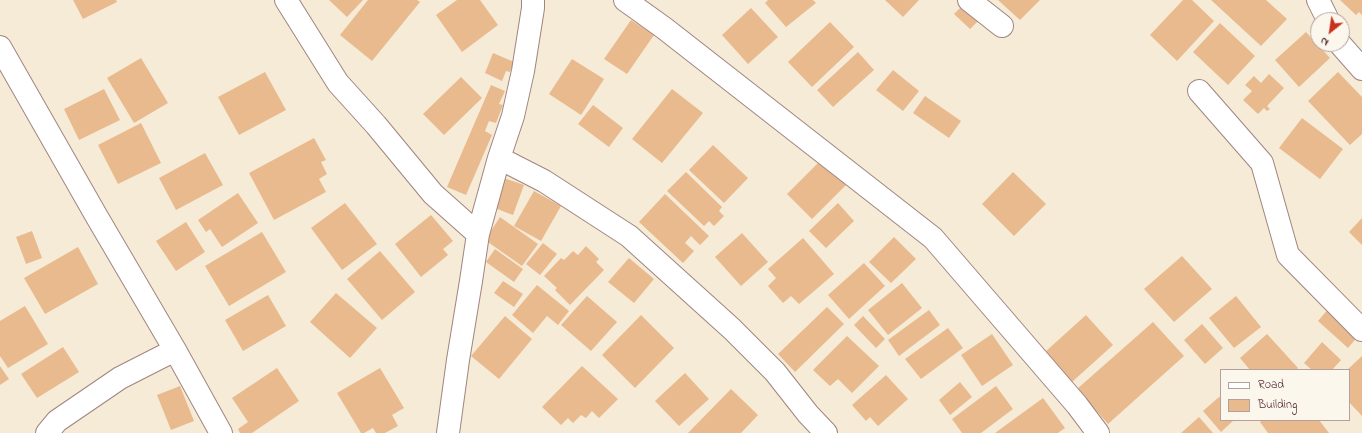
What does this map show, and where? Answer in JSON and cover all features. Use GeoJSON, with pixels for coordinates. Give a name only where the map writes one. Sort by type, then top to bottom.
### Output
{"type":"FeatureCollection","features":[{"type":"Feature","properties":{"kind":"street"},"geometry":{"type":"LineString","coordinates":[[286,0],[338,83],[376,125],[433,194],[478,234]]}},
{"type":"Feature","properties":{"kind":"street"},"geometry":{"type":"LineString","coordinates":[[448,433],[478,234],[499,158],[513,116],[523,71],[533,0]]}},
{"type":"Feature","properties":{"kind":"street"},"geometry":{"type":"LineString","coordinates":[[625,0],[664,28],[933,238],[1077,405],[1098,433]]}},
{"type":"Feature","properties":{"kind":"street"},"geometry":{"type":"LineString","coordinates":[[969,0],[1002,26]]}},
{"type":"Feature","properties":{"kind":"street"},"geometry":{"type":"LineString","coordinates":[[1318,0],[1324,12]]}},
{"type":"Feature","properties":{"kind":"street"},"geometry":{"type":"LineString","coordinates":[[0,47],[175,350],[221,433]]}},
{"type":"Feature","properties":{"kind":"street"},"geometry":{"type":"LineString","coordinates":[[1347,52],[1362,69]]}},
{"type":"Feature","properties":{"kind":"street"},"geometry":{"type":"LineString","coordinates":[[1199,91],[1262,163],[1288,255],[1362,330]]}},
{"type":"Feature","properties":{"kind":"street"},"geometry":{"type":"LineString","coordinates":[[499,158],[544,181],[629,236],[732,329],[775,372],[808,414],[826,433]]}},
{"type":"Feature","properties":{"kind":"street"},"geometry":{"type":"LineString","coordinates":[[47,433],[57,421],[120,378],[175,350]]}},
{"type":"Feature","properties":{"kind":"building"},"geometry":{"type":"Polygon","coordinates":[[[73,0],[116,0],[117,2],[83,19],[73,0]]]}},
{"type":"Feature","properties":{"kind":"building"},"geometry":{"type":"Polygon","coordinates":[[[329,0],[363,0],[347,17],[329,0]]]}},
{"type":"Feature","properties":{"kind":"building"},"geometry":{"type":"Polygon","coordinates":[[[368,0],[417,0],[420,2],[372,61],[340,35],[368,0]]]}},
{"type":"Feature","properties":{"kind":"building"},"geometry":{"type":"Polygon","coordinates":[[[457,0],[480,0],[498,25],[462,52],[436,15],[457,0]]]}},
{"type":"Feature","properties":{"kind":"building"},"geometry":{"type":"Polygon","coordinates":[[[768,0],[813,0],[816,3],[786,27],[765,3],[768,0]]]}},
{"type":"Feature","properties":{"kind":"building"},"geometry":{"type":"Polygon","coordinates":[[[885,0],[919,0],[903,17],[885,0]]]}},
{"type":"Feature","properties":{"kind":"building"},"geometry":{"type":"Polygon","coordinates":[[[998,0],[1040,0],[1020,20],[998,0]]]}},
{"type":"Feature","properties":{"kind":"building"},"geometry":{"type":"Polygon","coordinates":[[[1183,0],[1192,0],[1214,21],[1177,61],[1150,35],[1183,0]]]}},
{"type":"Feature","properties":{"kind":"building"},"geometry":{"type":"Polygon","coordinates":[[[1211,0],[1266,0],[1287,19],[1261,46],[1211,0]]]}},
{"type":"Feature","properties":{"kind":"building"},"geometry":{"type":"Polygon","coordinates":[[[1340,0],[1362,0],[1362,15],[1359,12],[1356,15],[1340,0]]]}},
{"type":"Feature","properties":{"kind":"building"},"geometry":{"type":"Polygon","coordinates":[[[964,4],[980,19],[970,29],[954,14],[964,4]]]}},
{"type":"Feature","properties":{"kind":"building"},"geometry":{"type":"Polygon","coordinates":[[[751,8],[778,37],[748,64],[722,35],[751,8]]]}},
{"type":"Feature","properties":{"kind":"building"},"geometry":{"type":"Polygon","coordinates":[[[631,20],[654,35],[627,74],[604,59],[631,20]]]}},
{"type":"Feature","properties":{"kind":"building"},"geometry":{"type":"Polygon","coordinates":[[[830,22],[854,47],[812,87],[788,62],[830,22]]]}},
{"type":"Feature","properties":{"kind":"building"},"geometry":{"type":"Polygon","coordinates":[[[1220,23],[1255,56],[1228,85],[1193,52],[1220,23]]]}},
{"type":"Feature","properties":{"kind":"building"},"geometry":{"type":"Polygon","coordinates":[[[1306,32],[1310,36],[1310,52],[1324,52],[1330,58],[1299,87],[1275,60],[1306,32]]]}},
{"type":"Feature","properties":{"kind":"building"},"geometry":{"type":"Polygon","coordinates":[[[858,52],[874,70],[833,107],[817,90],[858,52]]]}},
{"type":"Feature","properties":{"kind":"building"},"geometry":{"type":"Polygon","coordinates":[[[493,53],[514,62],[510,72],[506,71],[502,81],[485,73],[493,53]]]}},
{"type":"Feature","properties":{"kind":"building"},"geometry":{"type":"Polygon","coordinates":[[[141,58],[168,103],[134,123],[107,78],[141,58]]]}},
{"type":"Feature","properties":{"kind":"building"},"geometry":{"type":"Polygon","coordinates":[[[572,59],[604,79],[581,115],[549,94],[572,59]]]}},
{"type":"Feature","properties":{"kind":"building"},"geometry":{"type":"Polygon","coordinates":[[[893,70],[919,91],[903,111],[876,90],[893,70]]]}},
{"type":"Feature","properties":{"kind":"building"},"geometry":{"type":"Polygon","coordinates":[[[265,72],[286,110],[239,135],[218,97],[265,72]]]}},
{"type":"Feature","properties":{"kind":"building"},"geometry":{"type":"Polygon","coordinates":[[[1338,72],[1362,97],[1362,134],[1350,145],[1308,101],[1338,72]]]}},
{"type":"Feature","properties":{"kind":"building"},"geometry":{"type":"Polygon","coordinates":[[[1269,74],[1284,88],[1267,106],[1270,109],[1267,111],[1264,108],[1258,114],[1243,100],[1252,91],[1245,85],[1254,76],[1261,83],[1269,74]]]}},
{"type":"Feature","properties":{"kind":"building"},"geometry":{"type":"Polygon","coordinates":[[[461,77],[482,98],[444,135],[423,114],[461,77]]]}},
{"type":"Feature","properties":{"kind":"building"},"geometry":{"type":"Polygon","coordinates":[[[491,85],[505,91],[499,104],[503,105],[496,123],[489,121],[485,131],[492,135],[466,195],[447,187],[491,85]]]}},
{"type":"Feature","properties":{"kind":"building"},"geometry":{"type":"Polygon","coordinates":[[[104,89],[120,120],[79,140],[64,109],[104,89]]]}},
{"type":"Feature","properties":{"kind":"building"},"geometry":{"type":"Polygon","coordinates":[[[672,89],[703,113],[662,163],[632,139],[672,89]]]}},
{"type":"Feature","properties":{"kind":"building"},"geometry":{"type":"Polygon","coordinates":[[[925,96],[961,121],[949,138],[913,113],[925,96]]]}},
{"type":"Feature","properties":{"kind":"building"},"geometry":{"type":"Polygon","coordinates":[[[593,105],[623,128],[609,147],[578,124],[593,105]]]}},
{"type":"Feature","properties":{"kind":"building"},"geometry":{"type":"Polygon","coordinates":[[[1302,118],[1343,149],[1320,179],[1279,148],[1302,118]]]}},
{"type":"Feature","properties":{"kind":"building"},"geometry":{"type":"Polygon","coordinates":[[[141,123],[161,163],[118,184],[98,145],[141,123]]]}},
{"type":"Feature","properties":{"kind":"building"},"geometry":{"type":"Polygon","coordinates":[[[314,138],[326,160],[321,162],[327,174],[319,179],[326,192],[274,220],[249,173],[314,138]]]}},
{"type":"Feature","properties":{"kind":"building"},"geometry":{"type":"Polygon","coordinates":[[[713,145],[748,178],[724,203],[689,170],[713,145]]]}},
{"type":"Feature","properties":{"kind":"building"},"geometry":{"type":"Polygon","coordinates":[[[205,153],[223,185],[176,210],[159,178],[205,153]]]}},
{"type":"Feature","properties":{"kind":"building"},"geometry":{"type":"Polygon","coordinates":[[[823,158],[848,183],[812,219],[787,194],[823,158]]]}},
{"type":"Feature","properties":{"kind":"building"},"geometry":{"type":"Polygon","coordinates":[[[686,172],[722,207],[719,211],[724,216],[714,226],[709,221],[704,226],[667,191],[686,172]]]}},
{"type":"Feature","properties":{"kind":"building"},"geometry":{"type":"Polygon","coordinates":[[[1013,172],[1046,204],[1014,236],[982,204],[1013,172]]]}},
{"type":"Feature","properties":{"kind":"building"},"geometry":{"type":"Polygon","coordinates":[[[504,178],[524,185],[513,215],[492,207],[504,178]]]}},
{"type":"Feature","properties":{"kind":"building"},"geometry":{"type":"Polygon","coordinates":[[[534,191],[561,206],[541,241],[514,226],[534,191]]]}},
{"type":"Feature","properties":{"kind":"building"},"geometry":{"type":"Polygon","coordinates":[[[238,193],[258,223],[222,247],[210,229],[206,232],[198,220],[238,193]]]}},
{"type":"Feature","properties":{"kind":"building"},"geometry":{"type":"Polygon","coordinates":[[[665,194],[709,236],[700,245],[691,236],[685,243],[694,251],[683,263],[639,222],[665,194]]]}},
{"type":"Feature","properties":{"kind":"building"},"geometry":{"type":"Polygon","coordinates":[[[345,203],[377,244],[342,270],[311,228],[345,203]]]}},
{"type":"Feature","properties":{"kind":"building"},"geometry":{"type":"Polygon","coordinates":[[[838,203],[854,221],[826,248],[809,231],[838,203]]]}},
{"type":"Feature","properties":{"kind":"building"},"geometry":{"type":"Polygon","coordinates":[[[431,215],[453,241],[443,249],[448,255],[421,277],[395,244],[431,215]]]}},
{"type":"Feature","properties":{"kind":"building"},"geometry":{"type":"Polygon","coordinates":[[[500,217],[538,244],[522,266],[485,240],[500,217]]]}},
{"type":"Feature","properties":{"kind":"building"},"geometry":{"type":"Polygon","coordinates":[[[1362,218],[1362,245],[1349,232],[1362,218]]]}},
{"type":"Feature","properties":{"kind":"building"},"geometry":{"type":"Polygon","coordinates":[[[186,222],[205,252],[176,271],[156,241],[186,222]]]}},
{"type":"Feature","properties":{"kind":"building"},"geometry":{"type":"Polygon","coordinates":[[[32,231],[42,258],[26,264],[16,237],[32,231]]]}},
{"type":"Feature","properties":{"kind":"building"},"geometry":{"type":"Polygon","coordinates":[[[262,232],[286,272],[229,306],[205,266],[262,232]]]}},
{"type":"Feature","properties":{"kind":"building"},"geometry":{"type":"Polygon","coordinates":[[[742,233],[768,262],[741,286],[715,257],[742,233]]]}},
{"type":"Feature","properties":{"kind":"building"},"geometry":{"type":"Polygon","coordinates":[[[894,237],[916,259],[891,283],[869,262],[894,237]]]}},
{"type":"Feature","properties":{"kind":"building"},"geometry":{"type":"Polygon","coordinates":[[[803,238],[834,274],[799,304],[791,296],[783,303],[768,286],[776,278],[768,269],[803,238]]]}},
{"type":"Feature","properties":{"kind":"building"},"geometry":{"type":"Polygon","coordinates":[[[543,243],[557,254],[540,275],[526,264],[543,243]]]}},
{"type":"Feature","properties":{"kind":"building"},"geometry":{"type":"Polygon","coordinates":[[[586,246],[599,259],[596,262],[604,270],[570,305],[555,290],[557,288],[544,276],[561,258],[564,260],[573,251],[578,255],[586,246]]]}},
{"type":"Feature","properties":{"kind":"building"},"geometry":{"type":"Polygon","coordinates":[[[78,247],[98,284],[45,314],[24,278],[78,247]]]}},
{"type":"Feature","properties":{"kind":"building"},"geometry":{"type":"Polygon","coordinates":[[[495,249],[523,269],[514,282],[486,262],[495,249]]]}},
{"type":"Feature","properties":{"kind":"building"},"geometry":{"type":"Polygon","coordinates":[[[380,251],[415,292],[382,320],[347,279],[380,251]]]}},
{"type":"Feature","properties":{"kind":"building"},"geometry":{"type":"Polygon","coordinates":[[[1182,256],[1212,289],[1174,322],[1144,289],[1182,256]]]}},
{"type":"Feature","properties":{"kind":"building"},"geometry":{"type":"Polygon","coordinates":[[[629,258],[654,279],[634,303],[608,282],[629,258]]]}},
{"type":"Feature","properties":{"kind":"building"},"geometry":{"type":"Polygon","coordinates":[[[864,263],[885,286],[849,319],[828,295],[864,263]]]}},
{"type":"Feature","properties":{"kind":"building"},"geometry":{"type":"Polygon","coordinates":[[[503,281],[523,294],[514,307],[494,293],[503,281]]]}},
{"type":"Feature","properties":{"kind":"building"},"geometry":{"type":"Polygon","coordinates":[[[902,283],[922,308],[888,335],[868,310],[902,283]]]}},
{"type":"Feature","properties":{"kind":"building"},"geometry":{"type":"Polygon","coordinates":[[[537,285],[569,311],[558,325],[547,316],[533,333],[512,315],[537,285]]]}},
{"type":"Feature","properties":{"kind":"building"},"geometry":{"type":"Polygon","coordinates":[[[336,293],[377,328],[350,358],[310,322],[336,293]]]}},
{"type":"Feature","properties":{"kind":"building"},"geometry":{"type":"Polygon","coordinates":[[[268,295],[286,326],[243,351],[225,320],[268,295]]]}},
{"type":"Feature","properties":{"kind":"building"},"geometry":{"type":"Polygon","coordinates":[[[587,296],[617,322],[591,351],[561,325],[587,296]]]}},
{"type":"Feature","properties":{"kind":"building"},"geometry":{"type":"Polygon","coordinates":[[[1236,296],[1261,327],[1234,348],[1209,318],[1236,296]]]}},
{"type":"Feature","properties":{"kind":"building"},"geometry":{"type":"Polygon","coordinates":[[[25,306],[48,344],[8,368],[0,356],[0,321],[25,306]]]}},
{"type":"Feature","properties":{"kind":"building"},"geometry":{"type":"Polygon","coordinates":[[[827,307],[844,324],[795,372],[778,354],[827,307]]]}},
{"type":"Feature","properties":{"kind":"building"},"geometry":{"type":"Polygon","coordinates":[[[1329,308],[1359,335],[1348,348],[1318,321],[1329,308]]]}},
{"type":"Feature","properties":{"kind":"building"},"geometry":{"type":"Polygon","coordinates":[[[929,310],[940,325],[899,356],[888,340],[929,310]]]}},
{"type":"Feature","properties":{"kind":"building"},"geometry":{"type":"Polygon","coordinates":[[[641,315],[674,348],[635,388],[602,355],[641,315]]]}},
{"type":"Feature","properties":{"kind":"building"},"geometry":{"type":"Polygon","coordinates":[[[1086,315],[1113,345],[1072,382],[1045,352],[1086,315]]]}},
{"type":"Feature","properties":{"kind":"building"},"geometry":{"type":"Polygon","coordinates":[[[505,316],[532,339],[499,379],[471,356],[505,316]]]}},
{"type":"Feature","properties":{"kind":"building"},"geometry":{"type":"Polygon","coordinates":[[[863,316],[885,339],[876,348],[854,325],[863,316]]]}},
{"type":"Feature","properties":{"kind":"building"},"geometry":{"type":"Polygon","coordinates":[[[1153,322],[1184,356],[1108,424],[1077,389],[1153,322]]]}},
{"type":"Feature","properties":{"kind":"building"},"geometry":{"type":"Polygon","coordinates":[[[1202,324],[1223,348],[1205,364],[1184,340],[1202,324]]]}},
{"type":"Feature","properties":{"kind":"building"},"geometry":{"type":"Polygon","coordinates":[[[948,328],[963,348],[921,379],[905,359],[948,328]]]}},
{"type":"Feature","properties":{"kind":"building"},"geometry":{"type":"Polygon","coordinates":[[[992,334],[1013,365],[982,386],[961,355],[992,334]]]}},
{"type":"Feature","properties":{"kind":"building"},"geometry":{"type":"Polygon","coordinates":[[[1267,334],[1298,368],[1249,369],[1240,358],[1267,334]]]}},
{"type":"Feature","properties":{"kind":"building"},"geometry":{"type":"Polygon","coordinates":[[[847,336],[879,366],[852,393],[838,379],[830,386],[813,370],[847,336]]]}},
{"type":"Feature","properties":{"kind":"building"},"geometry":{"type":"Polygon","coordinates":[[[1322,342],[1341,360],[1333,369],[1311,369],[1304,363],[1322,342]]]}},
{"type":"Feature","properties":{"kind":"building"},"geometry":{"type":"Polygon","coordinates":[[[63,347],[79,372],[37,398],[21,374],[63,347]]]}},
{"type":"Feature","properties":{"kind":"building"},"geometry":{"type":"Polygon","coordinates":[[[1362,356],[1362,416],[1350,403],[1350,369],[1348,369],[1362,356]]]}},
{"type":"Feature","properties":{"kind":"building"},"geometry":{"type":"Polygon","coordinates":[[[0,366],[9,379],[0,385],[0,366]]]}},
{"type":"Feature","properties":{"kind":"building"},"geometry":{"type":"Polygon","coordinates":[[[582,366],[618,399],[599,418],[592,411],[586,418],[581,415],[573,423],[568,418],[561,425],[542,407],[582,366]]]}},
{"type":"Feature","properties":{"kind":"building"},"geometry":{"type":"Polygon","coordinates":[[[277,368],[299,401],[252,433],[240,433],[238,429],[248,422],[232,398],[277,368]]]}},
{"type":"Feature","properties":{"kind":"building"},"geometry":{"type":"Polygon","coordinates":[[[380,368],[404,408],[392,415],[398,426],[385,433],[376,433],[373,428],[361,433],[337,393],[380,368]]]}},
{"type":"Feature","properties":{"kind":"building"},"geometry":{"type":"Polygon","coordinates":[[[685,373],[709,399],[679,426],[655,401],[685,373]]]}},
{"type":"Feature","properties":{"kind":"building"},"geometry":{"type":"Polygon","coordinates":[[[886,375],[908,399],[878,426],[870,417],[866,421],[852,405],[886,375]]]}},
{"type":"Feature","properties":{"kind":"building"},"geometry":{"type":"Polygon","coordinates":[[[960,382],[972,397],[950,415],[939,400],[960,382]]]}},
{"type":"Feature","properties":{"kind":"building"},"geometry":{"type":"Polygon","coordinates":[[[180,386],[194,421],[171,430],[157,395],[180,386]]]}},
{"type":"Feature","properties":{"kind":"building"},"geometry":{"type":"Polygon","coordinates":[[[996,386],[1013,409],[981,433],[962,433],[952,419],[996,386]]]}},
{"type":"Feature","properties":{"kind":"building"},"geometry":{"type":"Polygon","coordinates":[[[731,389],[758,415],[741,433],[688,433],[731,389]]]}},
{"type":"Feature","properties":{"kind":"building"},"geometry":{"type":"Polygon","coordinates":[[[1219,397],[1220,421],[1233,421],[1221,432],[1203,411],[1219,397]]]}},
{"type":"Feature","properties":{"kind":"building"},"geometry":{"type":"Polygon","coordinates":[[[1043,398],[1065,428],[1058,433],[995,433],[1043,398]]]}},
{"type":"Feature","properties":{"kind":"building"},"geometry":{"type":"Polygon","coordinates":[[[1199,417],[1213,433],[1181,433],[1199,417]]]}},
{"type":"Feature","properties":{"kind":"building"},"geometry":{"type":"Polygon","coordinates":[[[1320,421],[1329,433],[1268,433],[1260,422],[1320,421]]]}}]}
